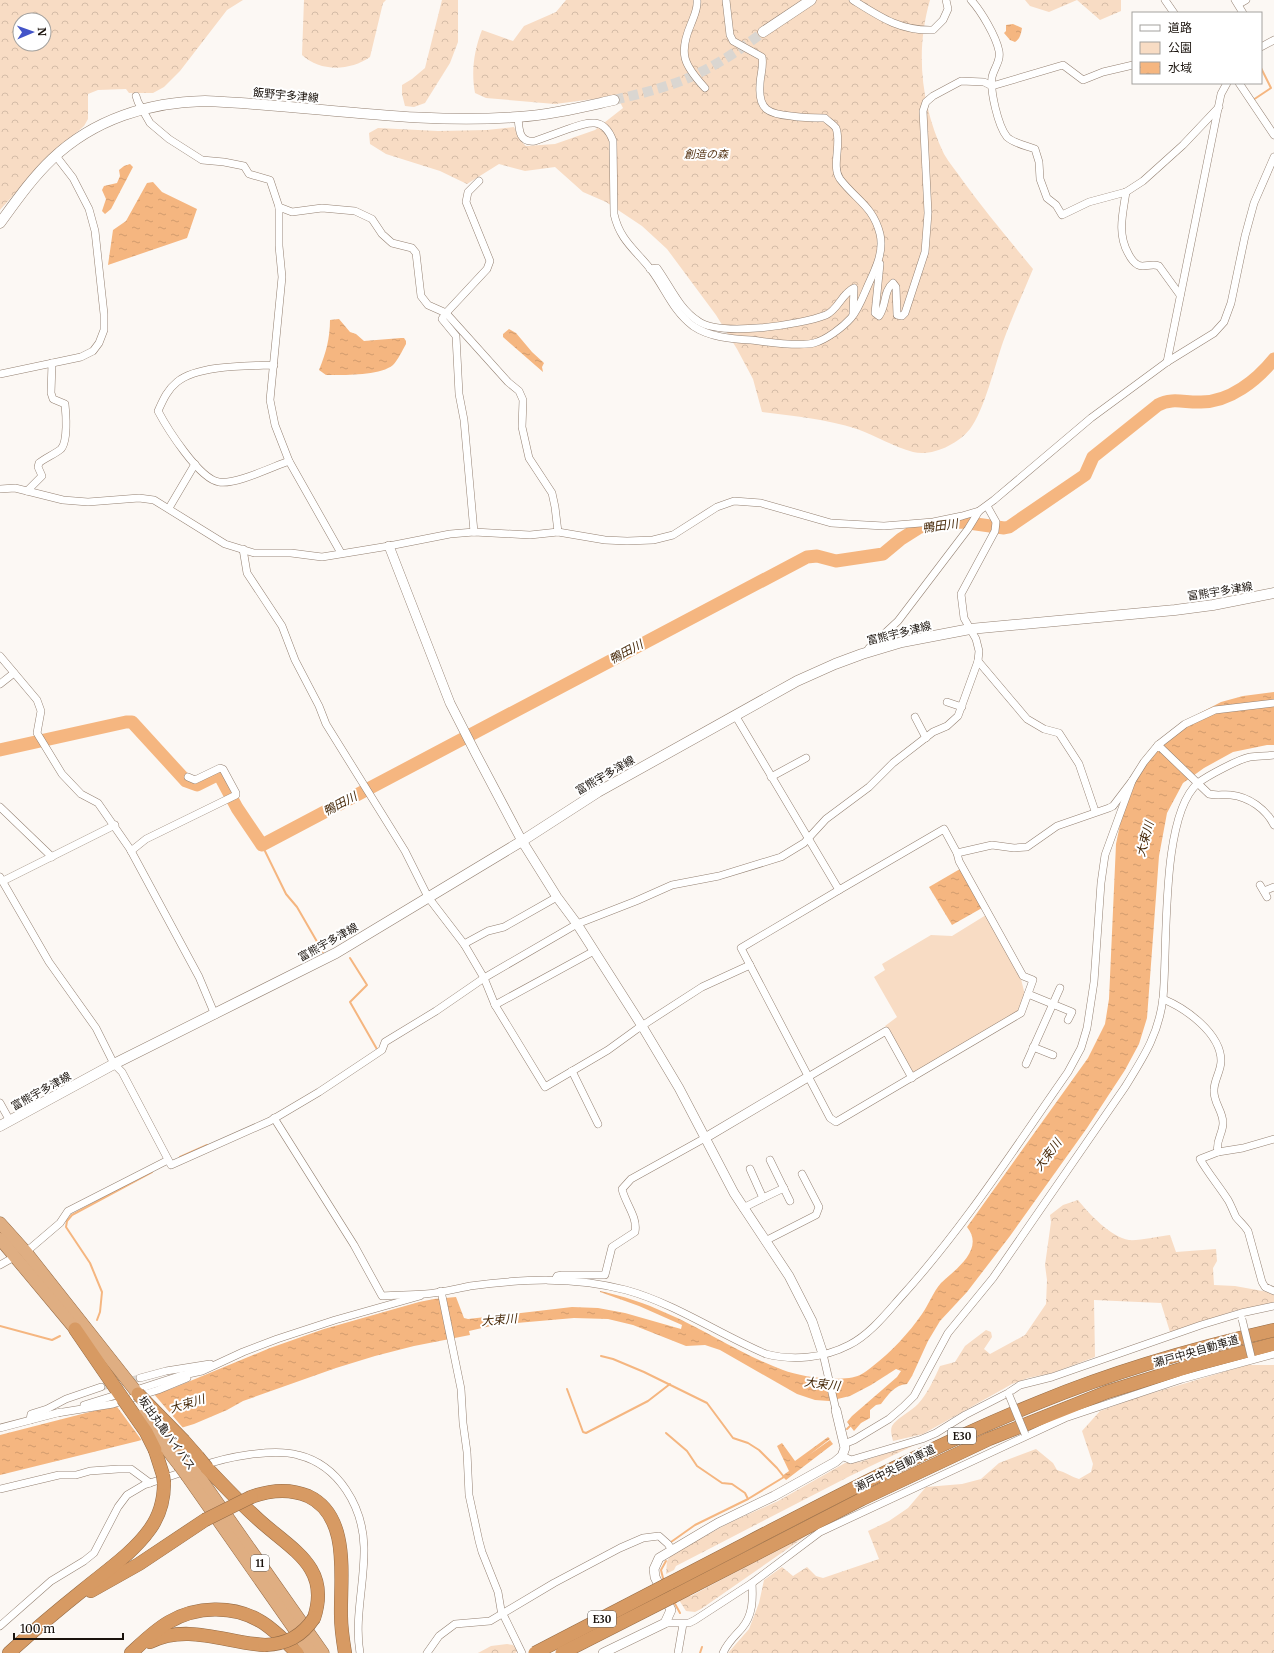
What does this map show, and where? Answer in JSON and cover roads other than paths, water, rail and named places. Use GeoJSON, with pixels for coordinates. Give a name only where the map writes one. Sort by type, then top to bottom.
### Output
{"type":"FeatureCollection","features":[{"type":"Feature","properties":{"kind":"highway","name":"坂出丸亀バイパス"},"geometry":{"type":"LineString","coordinates":[[0,1223],[75,1329]]}},
{"type":"Feature","properties":{"kind":"highway","name":"坂出丸亀バイパス"},"geometry":{"type":"LineString","coordinates":[[0,1239],[21,1254],[128,1394]]}},
{"type":"Feature","properties":{"kind":"highway"},"geometry":{"type":"LineString","coordinates":[[75,1329],[170,1445],[188,1461],[197,1472],[245,1508],[296,1551],[310,1566],[319,1589],[318,1604],[314,1618],[304,1631],[291,1640],[283,1643],[265,1645],[198,1635],[179,1634],[162,1637],[132,1653]]}},
{"type":"Feature","properties":{"kind":"highway","name":"瀬戸中央自動車道"},"geometry":{"type":"LineString","coordinates":[[562,1653],[671,1590],[932,1449],[1041,1402],[1103,1379],[1191,1351],[1274,1330]]}},
{"type":"Feature","properties":{"kind":"highway","name":"瀬戸中央自動車道"},"geometry":{"type":"LineString","coordinates":[[535,1653],[989,1439],[1107,1392],[1194,1364],[1274,1344]]}},
{"type":"Feature","properties":{"kind":"highway"},"geometry":{"type":"LineString","coordinates":[[128,1394],[146,1432],[170,1445]]}},
{"type":"Feature","properties":{"kind":"highway","name":"坂出丸亀バイパス"},"geometry":{"type":"LineString","coordinates":[[170,1445],[188,1461],[197,1472],[323,1653]]}},
{"type":"Feature","properties":{"kind":"highway"},"geometry":{"type":"LineString","coordinates":[[9,1653],[58,1610],[121,1559],[146,1535],[161,1508],[164,1479],[159,1458],[170,1445]]}},
{"type":"Feature","properties":{"kind":"highway","name":"坂出丸亀バイパス"},"geometry":{"type":"LineString","coordinates":[[197,1472],[311,1653]]}},
{"type":"Feature","properties":{"kind":"highway"},"geometry":{"type":"LineString","coordinates":[[58,1610],[134,1567],[205,1520],[251,1497],[277,1490],[294,1492],[318,1502],[330,1516],[337,1533],[341,1553],[341,1627],[345,1653]]}},
{"type":"Feature","properties":{"kind":"highway"},"geometry":{"type":"LineString","coordinates":[[132,1653],[158,1630],[176,1618],[194,1612],[215,1609],[235,1611],[261,1621],[297,1653]]}},
{"type":"Feature","properties":{"kind":"main road"},"geometry":{"type":"LineString","coordinates":[[763,32],[811,0]]}},
{"type":"Feature","properties":{"kind":"main road","name":"飯野宇多津線"},"geometry":{"type":"LineString","coordinates":[[0,223],[30,183],[56,156],[79,137],[112,120],[142,109],[166,104],[205,101],[404,118],[457,119],[518,118],[564,111],[614,100]]}},
{"type":"Feature","properties":{"kind":"main road","name":"富熊宇多津線"},"geometry":{"type":"LineString","coordinates":[[0,1126],[114,1064],[216,1015],[336,953],[522,841],[598,792],[797,681],[835,664],[902,642],[970,629],[1182,609],[1213,605],[1274,593]]}},
{"type":"Feature","properties":{"kind":"street"},"geometry":{"type":"LineString","coordinates":[[697,0],[698,5],[684,41],[684,54],[687,65],[693,75],[705,88]]}},
{"type":"Feature","properties":{"kind":"street"},"geometry":{"type":"LineString","coordinates":[[726,0],[730,35],[733,41],[762,57],[764,64],[760,85],[761,102],[766,109],[774,114],[805,118],[825,118],[836,128],[839,145],[836,162],[839,178],[873,214],[881,235],[881,254],[875,313],[879,316],[883,310],[887,290],[893,283],[896,287],[896,315],[902,316],[905,313],[925,252],[928,213],[924,111],[926,102],[933,96],[961,81],[984,82],[992,86],[1063,65],[1083,80],[1103,72],[1132,65]]}},
{"type":"Feature","properties":{"kind":"street"},"geometry":{"type":"LineString","coordinates":[[852,0],[886,21],[920,30],[933,30],[943,20],[948,9],[946,0]]}},
{"type":"Feature","properties":{"kind":"street"},"geometry":{"type":"LineString","coordinates":[[971,0],[992,33],[999,51],[1000,60],[993,76],[992,86],[1001,127],[1008,137],[1035,149],[1039,162],[1040,179],[1047,198],[1056,205],[1062,215],[1089,202],[1126,192],[1143,181],[1177,150],[1219,107]]}},
{"type":"Feature","properties":{"kind":"street"},"geometry":{"type":"LineString","coordinates":[[1165,0],[1173,12]]}},
{"type":"Feature","properties":{"kind":"street"},"geometry":{"type":"LineString","coordinates":[[1242,12],[1237,2],[1246,0]]}},
{"type":"Feature","properties":{"kind":"street"},"geometry":{"type":"LineString","coordinates":[[1262,46],[1274,40]]}},
{"type":"Feature","properties":{"kind":"street"},"geometry":{"type":"LineString","coordinates":[[1166,362],[1219,107],[1222,94],[1227,84]]}},
{"type":"Feature","properties":{"kind":"street"},"geometry":{"type":"LineString","coordinates":[[1240,84],[1271,124],[1274,135]]}},
{"type":"Feature","properties":{"kind":"street"},"geometry":{"type":"LineString","coordinates":[[136,96],[150,123],[159,131],[202,160],[244,166],[250,174],[270,180],[279,207],[279,246],[282,277],[270,400],[275,425],[289,461],[341,553]]}},
{"type":"Feature","properties":{"kind":"street"},"geometry":{"type":"LineString","coordinates":[[518,118],[520,132],[523,138],[529,142],[584,124],[594,123],[602,125],[610,131],[614,141],[614,206],[616,224],[623,239],[660,281],[674,308],[683,318],[705,333],[747,340],[790,344],[814,343],[832,335],[853,315],[870,281],[881,254]]}},
{"type":"Feature","properties":{"kind":"street"},"geometry":{"type":"LineString","coordinates":[[0,374],[81,357],[93,351],[99,343],[104,330],[104,314],[95,231],[89,209],[73,178],[56,156]]}},
{"type":"Feature","properties":{"kind":"street"},"geometry":{"type":"LineString","coordinates":[[0,489],[15,488],[63,500],[88,502],[139,498],[154,500],[225,544],[254,553],[291,553],[322,556],[389,546],[450,534],[474,532],[530,535],[558,532],[605,540],[653,540],[673,535],[717,508],[734,501],[761,503],[831,523],[884,526],[932,522],[962,516],[979,511],[987,506],[1091,418],[1166,362],[1214,333],[1224,322],[1231,303],[1245,236],[1254,203],[1274,157]]}},
{"type":"Feature","properties":{"kind":"street"},"geometry":{"type":"LineString","coordinates":[[474,532],[464,420],[459,394],[456,336],[442,319],[488,269],[490,261],[466,202],[468,192],[479,181]]}},
{"type":"Feature","properties":{"kind":"street"},"geometry":{"type":"LineString","coordinates":[[1126,192],[1122,218],[1122,242],[1130,257],[1139,266],[1155,264],[1159,266],[1180,295]]}},
{"type":"Feature","properties":{"kind":"street"},"geometry":{"type":"LineString","coordinates":[[279,207],[292,212],[322,208],[355,211],[372,219],[382,234],[392,242],[412,248],[416,253],[421,296],[428,305],[446,313],[508,382],[519,391],[522,400],[522,427],[529,458],[552,493],[558,532]]}},
{"type":"Feature","properties":{"kind":"street"},"geometry":{"type":"LineString","coordinates":[[650,269],[658,268],[675,296],[692,316],[699,322],[716,326],[736,329],[769,327],[827,314],[843,299],[848,291],[854,288],[853,315]]}},
{"type":"Feature","properties":{"kind":"street"},"geometry":{"type":"LineString","coordinates":[[27,491],[42,476],[38,467],[39,463],[61,449],[64,442],[66,412],[64,404],[53,399],[51,392],[52,363]]}},
{"type":"Feature","properties":{"kind":"street"},"geometry":{"type":"LineString","coordinates":[[274,365],[214,369],[185,377],[177,382],[168,392],[158,411],[167,428],[195,464],[212,480],[231,482],[289,461]]}},
{"type":"Feature","properties":{"kind":"street"},"geometry":{"type":"LineString","coordinates":[[169,508],[195,464]]}},
{"type":"Feature","properties":{"kind":"street"},"geometry":{"type":"LineString","coordinates":[[115,825],[52,857],[1,879],[49,962],[96,1028],[114,1064],[122,1072],[171,1165],[274,1118],[369,1060],[382,1050],[386,1042],[436,1011],[484,978],[577,924],[630,904],[672,885],[719,876],[781,857],[808,840],[826,819],[869,787],[893,763],[933,732],[947,726],[958,716],[978,661],[979,651],[976,639],[964,618],[960,594],[995,531],[996,522],[987,506]]}},
{"type":"Feature","properties":{"kind":"street"},"geometry":{"type":"LineString","coordinates":[[866,653],[869,648],[898,621],[974,520],[979,511]]}},
{"type":"Feature","properties":{"kind":"street"},"geometry":{"type":"LineString","coordinates":[[389,546],[450,703],[522,841],[642,1026],[679,1088],[743,1208],[781,1262],[798,1291],[817,1334],[823,1356],[844,1444],[844,1452],[842,1456],[836,1462],[781,1492],[718,1523],[659,1558],[654,1569],[654,1577],[671,1610],[665,1623]]}},
{"type":"Feature","properties":{"kind":"street"},"geometry":{"type":"LineString","coordinates":[[243,549],[247,573],[282,626],[295,660],[319,706],[326,724],[405,851],[428,898],[464,944],[484,978],[495,1005],[545,1087],[608,1050],[702,987],[750,965]]}},
{"type":"Feature","properties":{"kind":"street"},"geometry":{"type":"LineString","coordinates":[[0,656],[38,700],[41,711],[37,733],[46,751],[62,774],[81,794],[98,803],[115,825],[131,851],[200,977],[216,1015]]}},
{"type":"Feature","properties":{"kind":"street"},"geometry":{"type":"LineString","coordinates":[[978,661],[1027,719],[1044,729],[1059,732],[1079,764],[1095,811]]}},
{"type":"Feature","properties":{"kind":"street"},"geometry":{"type":"LineString","coordinates":[[0,684],[14,673]]}},
{"type":"Feature","properties":{"kind":"street"},"geometry":{"type":"LineString","coordinates":[[947,702],[962,707]]}},
{"type":"Feature","properties":{"kind":"street"},"geometry":{"type":"LineString","coordinates":[[957,853],[992,845],[1014,848],[1027,847],[1057,826],[1095,811],[1113,806],[1144,762],[1159,746],[1185,724],[1215,710],[1274,703]]}},
{"type":"Feature","properties":{"kind":"street"},"geometry":{"type":"LineString","coordinates":[[735,715],[839,890]]}},
{"type":"Feature","properties":{"kind":"street"},"geometry":{"type":"LineString","coordinates":[[915,717],[926,738]]}},
{"type":"Feature","properties":{"kind":"street"},"geometry":{"type":"LineString","coordinates":[[1159,746],[1209,794],[1219,796],[1230,794],[1246,798],[1260,808],[1271,819],[1274,825]]}},
{"type":"Feature","properties":{"kind":"street"},"geometry":{"type":"LineString","coordinates":[[844,1444],[854,1440],[889,1418],[903,1408],[914,1396],[948,1334],[994,1278],[1144,1057],[1154,1038],[1162,999],[1172,845],[1177,822],[1196,782],[1231,764],[1249,757],[1274,755]]}},
{"type":"Feature","properties":{"kind":"street"},"geometry":{"type":"LineString","coordinates":[[771,777],[806,758]]}},
{"type":"Feature","properties":{"kind":"street"},"geometry":{"type":"LineString","coordinates":[[131,851],[146,839],[236,795],[224,768],[220,768],[195,780],[188,777]]}},
{"type":"Feature","properties":{"kind":"street"},"geometry":{"type":"LineString","coordinates":[[274,1118],[354,1245],[382,1296],[441,1293],[508,1282],[556,1280],[603,1284],[638,1294],[690,1316],[766,1354],[778,1357],[800,1358],[823,1356],[849,1345],[862,1337],[916,1280],[946,1245],[1068,1072],[1081,1048],[1087,1028],[1094,982],[1101,883],[1105,855],[1132,781]]}},
{"type":"Feature","properties":{"kind":"street"},"geometry":{"type":"LineString","coordinates":[[0,807],[52,857]]}},
{"type":"Feature","properties":{"kind":"street"},"geometry":{"type":"LineString","coordinates":[[944,829],[957,853],[959,861],[1023,976],[1034,980],[1021,1013],[836,1122],[830,1118],[741,948],[839,890],[944,829]]}},
{"type":"Feature","properties":{"kind":"street"},"geometry":{"type":"LineString","coordinates":[[1264,891],[1274,887]]}},
{"type":"Feature","properties":{"kind":"street"},"geometry":{"type":"LineString","coordinates":[[464,944],[488,931],[504,927],[557,897]]}},
{"type":"Feature","properties":{"kind":"street"},"geometry":{"type":"LineString","coordinates":[[495,1005],[594,951]]}},
{"type":"Feature","properties":{"kind":"street"},"geometry":{"type":"LineString","coordinates":[[1026,1064],[1060,988]]}},
{"type":"Feature","properties":{"kind":"street"},"geometry":{"type":"LineString","coordinates":[[1028,994],[1072,1012],[1068,1020]]}},
{"type":"Feature","properties":{"kind":"street"},"geometry":{"type":"LineString","coordinates":[[1162,999],[1177,1005],[1198,1021],[1211,1036],[1220,1051],[1221,1062],[1214,1090],[1223,1123],[1222,1131],[1216,1145],[1218,1152]]}},
{"type":"Feature","properties":{"kind":"street"},"geometry":{"type":"LineString","coordinates":[[556,1280],[557,1276],[562,1275],[605,1274],[612,1247],[635,1232],[632,1212],[622,1189],[631,1179],[705,1138],[886,1031],[912,1078]]}},
{"type":"Feature","properties":{"kind":"street"},"geometry":{"type":"LineString","coordinates":[[1033,1047],[1053,1055]]}},
{"type":"Feature","properties":{"kind":"street"},"geometry":{"type":"LineString","coordinates":[[572,1071],[598,1124]]}},
{"type":"Feature","properties":{"kind":"street"},"geometry":{"type":"LineString","coordinates":[[0,1103],[10,1121]]}},
{"type":"Feature","properties":{"kind":"street"},"geometry":{"type":"LineString","coordinates":[[1274,1139],[1243,1148],[1218,1152],[1200,1159],[1207,1172],[1229,1201],[1237,1218],[1248,1231],[1262,1282],[1265,1287],[1274,1291]]}},
{"type":"Feature","properties":{"kind":"street"},"geometry":{"type":"LineString","coordinates":[[0,1265],[21,1254],[60,1223],[68,1212],[168,1160]]}},
{"type":"Feature","properties":{"kind":"street"},"geometry":{"type":"LineString","coordinates":[[770,1160],[790,1201]]}},
{"type":"Feature","properties":{"kind":"street"},"geometry":{"type":"LineString","coordinates":[[750,1169],[763,1198]]}},
{"type":"Feature","properties":{"kind":"street"},"geometry":{"type":"LineString","coordinates":[[765,1241],[816,1215],[819,1207],[802,1174]]}},
{"type":"Feature","properties":{"kind":"street"},"geometry":{"type":"LineString","coordinates":[[743,1208],[784,1188]]}},
{"type":"Feature","properties":{"kind":"street"},"geometry":{"type":"LineString","coordinates":[[441,1293],[461,1389],[467,1452],[469,1495],[482,1552],[498,1592],[502,1613],[522,1653]]}},
{"type":"Feature","properties":{"kind":"street"},"geometry":{"type":"LineString","coordinates":[[57,1413],[113,1404],[158,1390],[202,1371],[216,1363],[277,1339],[424,1294]]}},
{"type":"Feature","properties":{"kind":"street"},"geometry":{"type":"LineString","coordinates":[[842,1456],[851,1460],[922,1439],[936,1433],[965,1414],[1009,1394],[1020,1385],[1052,1377],[1201,1325],[1241,1316],[1274,1306]]}},
{"type":"Feature","properties":{"kind":"street"},"geometry":{"type":"LineString","coordinates":[[1241,1316],[1251,1358]]}},
{"type":"Feature","properties":{"kind":"street"},"geometry":{"type":"LineString","coordinates":[[603,1653],[665,1623],[683,1624],[695,1620],[752,1583],[820,1532],[1065,1418],[1182,1379],[1251,1358],[1274,1354]]}},
{"type":"Feature","properties":{"kind":"street"},"geometry":{"type":"LineString","coordinates":[[140,1378],[166,1371],[216,1363]]}},
{"type":"Feature","properties":{"kind":"street"},"geometry":{"type":"LineString","coordinates":[[0,1428],[128,1394],[179,1376],[202,1371]]}},
{"type":"Feature","properties":{"kind":"street"},"geometry":{"type":"LineString","coordinates":[[30,1420],[31,1414],[47,1409],[78,1394],[101,1387]]}},
{"type":"Feature","properties":{"kind":"street"},"geometry":{"type":"LineString","coordinates":[[1009,1394],[1026,1436]]}},
{"type":"Feature","properties":{"kind":"street"},"geometry":{"type":"LineString","coordinates":[[0,1626],[51,1581],[84,1561],[94,1552],[118,1507],[127,1495],[135,1489],[216,1461],[276,1453],[291,1454],[311,1460],[322,1466],[346,1489],[358,1509],[362,1522],[364,1556],[358,1624],[360,1653]]}},
{"type":"Feature","properties":{"kind":"street"},"geometry":{"type":"LineString","coordinates":[[0,1489],[59,1475],[76,1475],[90,1471],[118,1469],[131,1469],[150,1483]]}},
{"type":"Feature","properties":{"kind":"street"},"geometry":{"type":"LineString","coordinates":[[427,1653],[439,1636],[455,1624],[463,1622],[486,1622],[554,1583],[620,1548],[643,1538],[659,1536],[672,1550]]}},
{"type":"Feature","properties":{"kind":"street"},"geometry":{"type":"LineString","coordinates":[[722,1653],[744,1626],[750,1614],[753,1603],[752,1583]]}},
{"type":"Feature","properties":{"kind":"street"},"geometry":{"type":"LineString","coordinates":[[678,1653],[683,1624]]}},
{"type":"Feature","properties":{"kind":"water"},"geometry":{"type":"Polygon","coordinates":[[[1013,24],[1022,28],[1019,38],[1015,42],[1010,40],[1004,33],[1006,31],[1006,25],[1013,24]]]}},
{"type":"Feature","properties":{"kind":"water"},"geometry":{"type":"Polygon","coordinates":[[[130,164],[133,167],[111,209],[105,214],[102,211],[106,199],[102,190],[104,186],[117,183],[120,176],[119,170],[130,164]]]}},
{"type":"Feature","properties":{"kind":"water"},"geometry":{"type":"Polygon","coordinates":[[[153,182],[162,192],[197,209],[187,238],[108,265],[113,230],[126,221],[147,183],[153,182]]]}},
{"type":"Feature","properties":{"kind":"water"},"geometry":{"type":"Polygon","coordinates":[[[339,319],[350,332],[356,334],[364,341],[404,338],[406,344],[395,363],[387,369],[361,374],[326,375],[319,370],[327,345],[330,320],[339,319]]]}},
{"type":"Feature","properties":{"kind":"water"},"geometry":{"type":"Polygon","coordinates":[[[509,329],[516,333],[532,352],[544,363],[542,367],[543,372],[503,337],[503,334],[509,329]]]}},
{"type":"Feature","properties":{"kind":"water","name":"大束川"},"geometry":{"type":"Polygon","coordinates":[[[1274,692],[1274,745],[1233,752],[1204,768],[1183,783],[1167,813],[1159,856],[1147,1018],[1139,1044],[1125,1070],[1087,1128],[1010,1236],[967,1292],[940,1321],[928,1341],[907,1384],[895,1388],[881,1404],[876,1405],[870,1410],[870,1418],[861,1423],[854,1431],[847,1422],[897,1377],[901,1371],[896,1369],[850,1396],[829,1401],[815,1400],[797,1394],[720,1350],[705,1345],[686,1346],[633,1325],[608,1319],[574,1318],[495,1325],[469,1331],[470,1335],[414,1346],[375,1356],[336,1368],[243,1401],[227,1410],[194,1424],[138,1441],[0,1475],[0,1435],[117,1405],[171,1389],[270,1348],[324,1329],[434,1299],[456,1297],[464,1318],[468,1319],[572,1307],[598,1308],[625,1313],[681,1329],[682,1325],[600,1291],[634,1300],[658,1309],[753,1357],[791,1373],[832,1379],[843,1379],[860,1375],[886,1355],[906,1335],[922,1314],[941,1283],[961,1265],[971,1251],[973,1243],[972,1235],[967,1227],[1088,1058],[1105,1024],[1109,999],[1116,844],[1123,810],[1136,778],[1151,754],[1171,734],[1198,714],[1221,702],[1243,696],[1274,692]]]}},
{"type":"Feature","properties":{"kind":"water"},"geometry":{"type":"Polygon","coordinates":[[[960,869],[982,908],[952,925],[929,887],[960,869]]]}},
{"type":"Feature","properties":{"kind":"water"},"geometry":{"type":"Polygon","coordinates":[[[828,1437],[830,1439],[809,1455],[830,1440],[833,1444],[786,1480],[782,1476],[789,1471],[777,1446],[782,1443],[795,1461],[828,1437]]]}},
{"type":"Feature","properties":{"kind":"waterway"},"geometry":{"type":"LineString","coordinates":[[1253,100],[1271,88],[1262,70]]}},
{"type":"Feature","properties":{"kind":"waterway","name":"鴨田川"},"geometry":{"type":"LineString","coordinates":[[0,750],[126,722],[132,722],[186,781],[197,785],[217,775],[221,778],[237,808],[262,845],[807,557],[817,556],[836,561],[883,554],[901,539],[920,527],[940,524],[962,522],[1004,528],[1009,527],[1085,475],[1093,457],[1158,405],[1169,401],[1201,402],[1222,398],[1232,394],[1251,382],[1260,375],[1274,359]]}},
{"type":"Feature","properties":{"kind":"waterway"},"geometry":{"type":"LineString","coordinates":[[262,845],[286,894],[297,907],[323,952]]}},
{"type":"Feature","properties":{"kind":"waterway"},"geometry":{"type":"LineString","coordinates":[[350,958],[367,985],[350,1002],[378,1051]]}},
{"type":"Feature","properties":{"kind":"waterway"},"geometry":{"type":"LineString","coordinates":[[180,1157],[207,1145]]}},
{"type":"Feature","properties":{"kind":"waterway"},"geometry":{"type":"LineString","coordinates":[[97,1320],[100,1312],[102,1292],[90,1263],[66,1227],[67,1221],[72,1215],[152,1172]]}},
{"type":"Feature","properties":{"kind":"waterway"},"geometry":{"type":"LineString","coordinates":[[0,1326],[52,1340],[60,1336]]}},
{"type":"Feature","properties":{"kind":"waterway"},"geometry":{"type":"LineString","coordinates":[[601,1356],[613,1359],[644,1372],[707,1403],[733,1438],[748,1443],[759,1450],[784,1477]]}},
{"type":"Feature","properties":{"kind":"waterway"},"geometry":{"type":"LineString","coordinates":[[567,1389],[583,1432],[586,1433],[648,1401],[670,1384]]}},
{"type":"Feature","properties":{"kind":"waterway"},"geometry":{"type":"LineString","coordinates":[[847,1429],[852,1424]]}},
{"type":"Feature","properties":{"kind":"waterway"},"geometry":{"type":"LineString","coordinates":[[666,1433],[687,1451],[697,1466],[722,1483],[732,1484],[745,1493],[748,1499]]}},
{"type":"Feature","properties":{"kind":"waterway"},"geometry":{"type":"LineString","coordinates":[[671,1542],[695,1525],[748,1499],[784,1477]]}},
{"type":"Feature","properties":{"kind":"waterway"},"geometry":{"type":"LineString","coordinates":[[664,1582],[661,1570],[666,1561]]}},
{"type":"Feature","properties":{"kind":"waterway"},"geometry":{"type":"LineString","coordinates":[[674,1602],[680,1613]]}},
{"type":"Feature","properties":{"kind":"waterway"},"geometry":{"type":"LineString","coordinates":[[700,1653],[702,1647]]}},
{"type":"Feature","properties":{"kind":"tunnel"},"geometry":{"type":"LineString","coordinates":[[614,100],[658,89],[691,77],[709,68],[763,32]]}},
{"type":"Feature","properties":{"kind":"tunnel"},"geometry":{"type":"LineString","coordinates":[[101,1387],[140,1378]]}},
{"type":"Feature","properties":{"kind":"park label","name":"創造の森"},"geometry":{"type":"Point","coordinates":[706,154]}}]}
